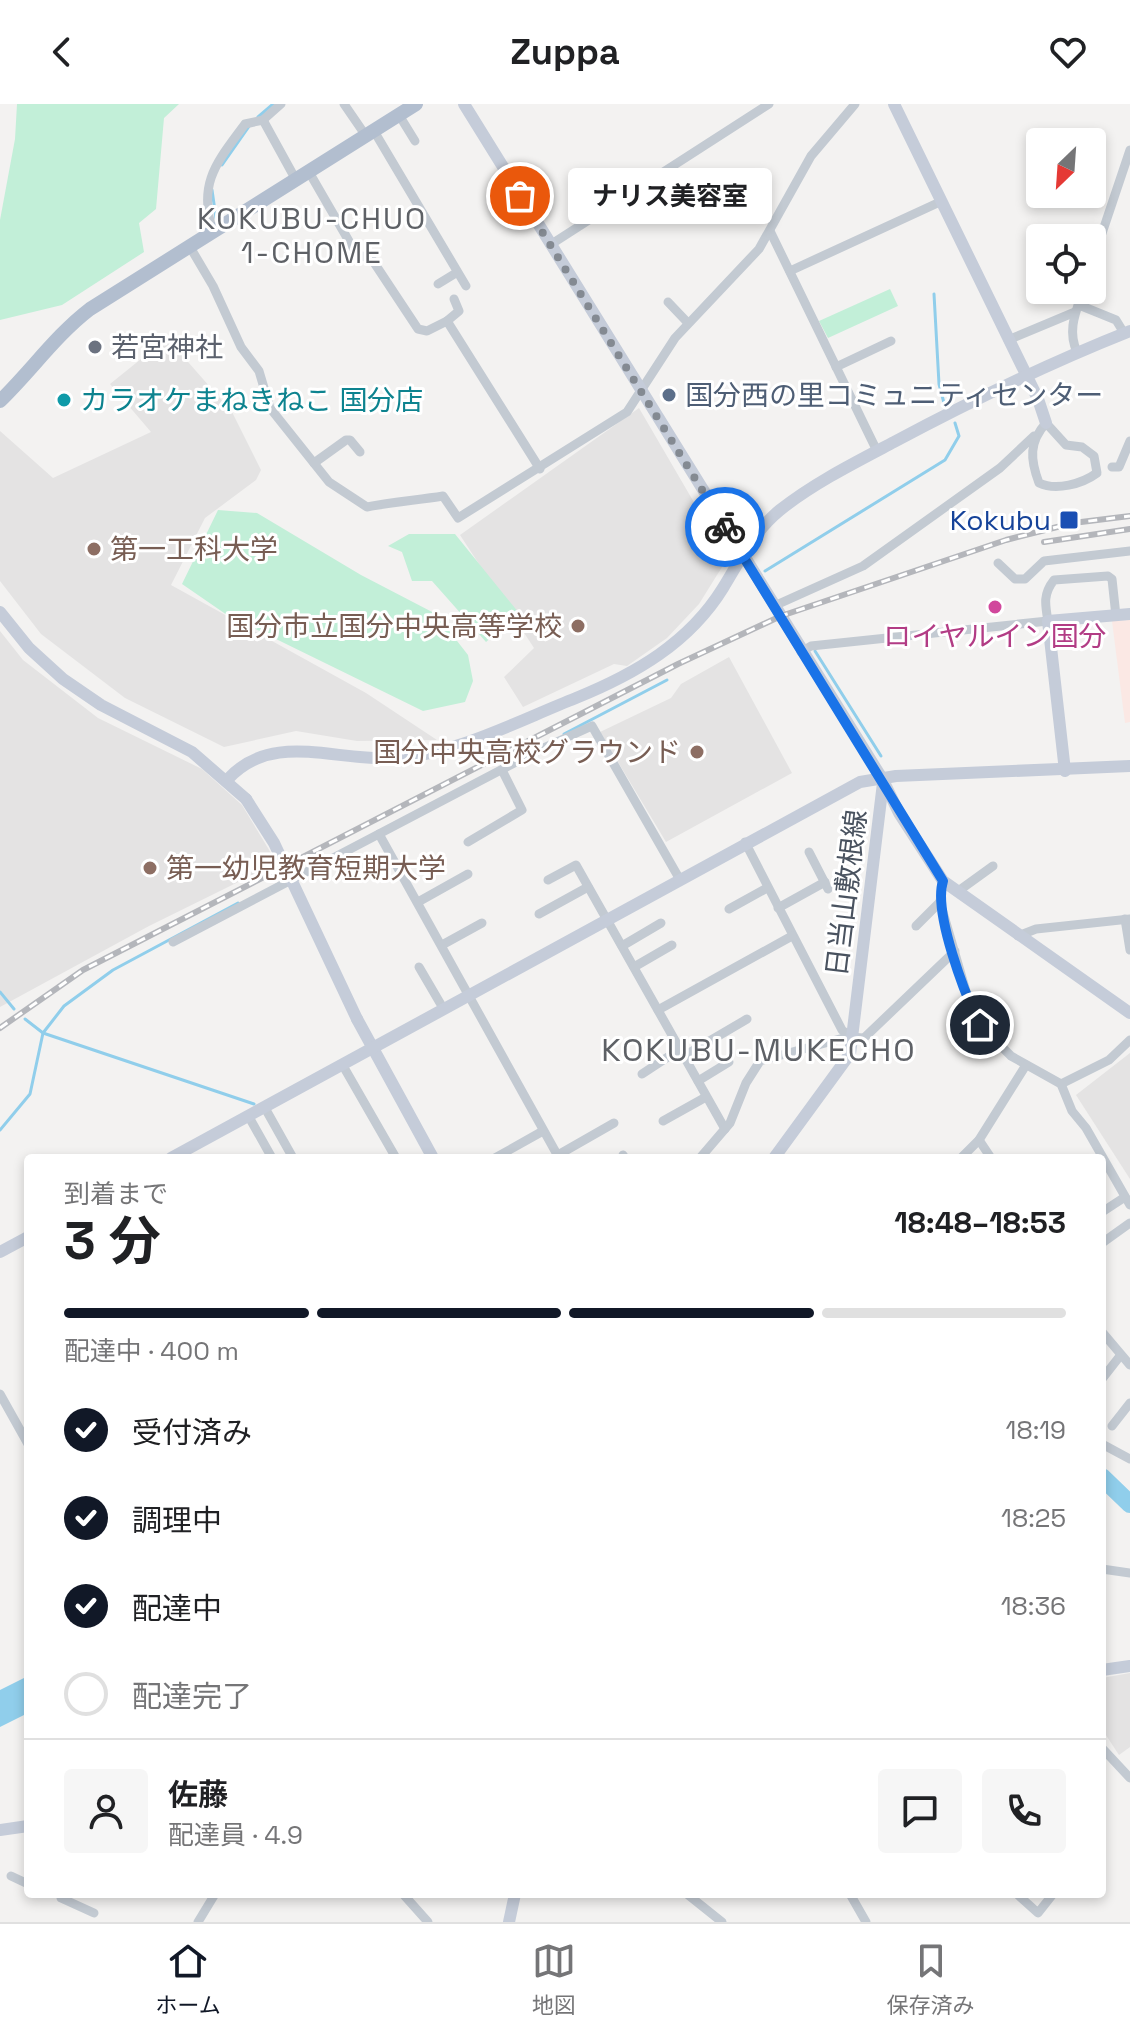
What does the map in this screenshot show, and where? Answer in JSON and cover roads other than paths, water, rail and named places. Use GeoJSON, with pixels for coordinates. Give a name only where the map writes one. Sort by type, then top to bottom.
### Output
{"type":"FeatureCollection","features":[{"type":"Feature","properties":{"kind":"main road"},"geometry":{"type":"LineString","coordinates":[[0,401],[75,321],[416,104]]}},
{"type":"Feature","properties":{"kind":"street"},"geometry":{"type":"LineString","coordinates":[[213,232],[208,185],[211,172],[249,121],[262,120],[281,104]]}},
{"type":"Feature","properties":{"kind":"street"},"geometry":{"type":"LineString","coordinates":[[344,104],[370,133],[466,286]]}},
{"type":"Feature","properties":{"kind":"street","name":"日当山敷根線"},"geometry":{"type":"LineString","coordinates":[[464,104],[883,780],[850,1054],[779,1154]]}},
{"type":"Feature","properties":{"kind":"street"},"geometry":{"type":"LineString","coordinates":[[550,245],[769,104]]}},
{"type":"Feature","properties":{"kind":"street"},"geometry":{"type":"LineString","coordinates":[[190,247],[213,286],[241,347],[259,371],[270,408],[329,482],[361,505],[400,499],[426,501],[441,496],[458,518],[627,412],[675,338],[751,259],[811,156],[855,104]]}},
{"type":"Feature","properties":{"kind":"street"},"geometry":{"type":"LineString","coordinates":[[894,104],[1046,423],[1066,445],[1082,447],[1094,456],[1097,473],[1086,481],[1049,487],[1039,483],[1032,450],[1034,436]]}},
{"type":"Feature","properties":{"kind":"street"},"geometry":{"type":"LineString","coordinates":[[399,115],[415,141]]}},
{"type":"Feature","properties":{"kind":"street"},"geometry":{"type":"LineString","coordinates":[[262,120],[357,255],[371,258],[418,329],[427,331],[447,321],[459,311],[454,299]]}},
{"type":"Feature","properties":{"kind":"street"},"geometry":{"type":"LineString","coordinates":[[1105,224],[1130,150]]}},
{"type":"Feature","properties":{"kind":"street"},"geometry":{"type":"LineString","coordinates":[[790,271],[942,201]]}},
{"type":"Feature","properties":{"kind":"street"},"geometry":{"type":"LineString","coordinates":[[770,231],[877,451]]}},
{"type":"Feature","properties":{"kind":"street"},"geometry":{"type":"LineString","coordinates":[[438,284],[456,273]]}},
{"type":"Feature","properties":{"kind":"street"},"geometry":{"type":"LineString","coordinates":[[668,302],[688,323]]}},
{"type":"Feature","properties":{"kind":"street"},"geometry":{"type":"LineString","coordinates":[[1077,352],[1071,339],[1078,304]]}},
{"type":"Feature","properties":{"kind":"street"},"geometry":{"type":"LineString","coordinates":[[227,780],[239,767],[264,753],[290,752],[371,760],[429,754],[579,697],[643,667],[695,626],[723,588],[758,530],[781,510],[877,451],[1025,375],[1127,332],[1116,320],[1077,308],[1008,340]]}},
{"type":"Feature","properties":{"kind":"street"},"geometry":{"type":"LineString","coordinates":[[447,321],[540,469]]}},
{"type":"Feature","properties":{"kind":"street"},"geometry":{"type":"LineString","coordinates":[[836,367],[891,341]]}},
{"type":"Feature","properties":{"kind":"street"},"geometry":{"type":"LineString","coordinates":[[774,606],[863,566],[1000,468],[1046,423]]}},
{"type":"Feature","properties":{"kind":"street"},"geometry":{"type":"LineString","coordinates":[[314,463],[346,440],[350,440],[360,452]]}},
{"type":"Feature","properties":{"kind":"street"},"geometry":{"type":"LineString","coordinates":[[1112,467],[1119,467],[1130,441]]}},
{"type":"Feature","properties":{"kind":"street"},"geometry":{"type":"LineString","coordinates":[[998,563],[1015,579],[1025,579],[1044,561],[1130,551]]}},
{"type":"Feature","properties":{"kind":"street"},"geometry":{"type":"LineString","coordinates":[[1065,771],[1044,602],[1047,589],[1054,580],[1108,576],[1112,579],[1116,616]]}},
{"type":"Feature","properties":{"kind":"street"},"geometry":{"type":"LineString","coordinates":[[0,612],[29,648],[63,679],[101,705],[192,752],[246,799],[274,843],[357,1019],[431,1154]]}},
{"type":"Feature","properties":{"kind":"street"},"geometry":{"type":"LineString","coordinates":[[801,652],[811,646],[1130,614]]}},
{"type":"Feature","properties":{"kind":"street"},"geometry":{"type":"LineString","coordinates":[[173,942],[592,726],[679,878]]}},
{"type":"Feature","properties":{"kind":"street"},"geometry":{"type":"LineString","coordinates":[[179,1154],[679,878],[860,782],[896,776],[1130,766]]}},
{"type":"Feature","properties":{"kind":"street"},"geometry":{"type":"LineString","coordinates":[[468,842],[526,809],[502,770]]}},
{"type":"Feature","properties":{"kind":"street"},"geometry":{"type":"LineString","coordinates":[[883,780],[899,813],[943,881],[1130,1013]]}},
{"type":"Feature","properties":{"kind":"street"},"geometry":{"type":"LineString","coordinates":[[379,834],[557,1154]]}},
{"type":"Feature","properties":{"kind":"street"},"geometry":{"type":"LineString","coordinates":[[745,842],[842,1030],[852,1038]]}},
{"type":"Feature","properties":{"kind":"street"},"geometry":{"type":"LineString","coordinates":[[778,908],[826,886],[809,852]]}},
{"type":"Feature","properties":{"kind":"street"},"geometry":{"type":"LineString","coordinates":[[548,880],[576,865],[725,1129]]}},
{"type":"Feature","properties":{"kind":"street"},"geometry":{"type":"LineString","coordinates":[[957,892],[993,866]]}},
{"type":"Feature","properties":{"kind":"street"},"geometry":{"type":"LineString","coordinates":[[418,902],[468,874]]}},
{"type":"Feature","properties":{"kind":"street"},"geometry":{"type":"LineString","coordinates":[[943,881],[940,902],[970,1005],[980,1025],[1005,1051],[1061,1084],[1072,1111],[1101,1154]]}},
{"type":"Feature","properties":{"kind":"street"},"geometry":{"type":"LineString","coordinates":[[539,914],[588,887]]}},
{"type":"Feature","properties":{"kind":"street"},"geometry":{"type":"LineString","coordinates":[[729,909],[767,888]]}},
{"type":"Feature","properties":{"kind":"street"},"geometry":{"type":"LineString","coordinates":[[916,926],[940,902]]}},
{"type":"Feature","properties":{"kind":"street"},"geometry":{"type":"LineString","coordinates":[[1018,936],[1036,929],[1127,919],[1130,950]]}},
{"type":"Feature","properties":{"kind":"street"},"geometry":{"type":"LineString","coordinates":[[442,945],[482,923]]}},
{"type":"Feature","properties":{"kind":"street"},"geometry":{"type":"LineString","coordinates":[[622,946],[661,923]]}},
{"type":"Feature","properties":{"kind":"street"},"geometry":{"type":"LineString","coordinates":[[658,1010],[792,936]]}},
{"type":"Feature","properties":{"kind":"street"},"geometry":{"type":"LineString","coordinates":[[634,967],[672,945]]}},
{"type":"Feature","properties":{"kind":"street"},"geometry":{"type":"LineString","coordinates":[[703,1154],[725,1129],[760,1061],[847,1037],[864,1038],[955,951]]}},
{"type":"Feature","properties":{"kind":"street"},"geometry":{"type":"LineString","coordinates":[[419,967],[443,1008]]}},
{"type":"Feature","properties":{"kind":"street"},"geometry":{"type":"LineString","coordinates":[[642,1074],[747,1019]]}},
{"type":"Feature","properties":{"kind":"street"},"geometry":{"type":"LineString","coordinates":[[1061,1084],[1109,1060],[1130,1040]]}},
{"type":"Feature","properties":{"kind":"street"},"geometry":{"type":"LineString","coordinates":[[698,1081],[729,1062]]}},
{"type":"Feature","properties":{"kind":"street"},"geometry":{"type":"LineString","coordinates":[[342,1064],[394,1154]]}},
{"type":"Feature","properties":{"kind":"street"},"geometry":{"type":"LineString","coordinates":[[965,1154],[979,1140],[1026,1065]]}},
{"type":"Feature","properties":{"kind":"street"},"geometry":{"type":"LineString","coordinates":[[663,1121],[706,1097]]}},
{"type":"Feature","properties":{"kind":"street"},"geometry":{"type":"LineString","coordinates":[[265,1108],[291,1154]]}},
{"type":"Feature","properties":{"kind":"street"},"geometry":{"type":"LineString","coordinates":[[249,1117],[270,1154]]}},
{"type":"Feature","properties":{"kind":"street"},"geometry":{"type":"LineString","coordinates":[[564,1154],[614,1123]]}},
{"type":"Feature","properties":{"kind":"street"},"geometry":{"type":"LineString","coordinates":[[502,1154],[543,1131]]}},
{"type":"Feature","properties":{"kind":"street"},"geometry":{"type":"LineString","coordinates":[[979,1140],[988,1154]]}},
{"type":"Feature","properties":{"kind":"street"},"geometry":{"type":"LineString","coordinates":[[1106,1164],[1127,1201],[1106,1210]]}},
{"type":"Feature","properties":{"kind":"street"},"geometry":{"type":"LineString","coordinates":[[1106,1240],[1130,1223]]}},
{"type":"Feature","properties":{"kind":"street"},"geometry":{"type":"LineString","coordinates":[[0,1252],[24,1239]]}},
{"type":"Feature","properties":{"kind":"street"},"geometry":{"type":"LineString","coordinates":[[1106,1337],[1130,1365]]}},
{"type":"Feature","properties":{"kind":"street"},"geometry":{"type":"LineString","coordinates":[[1106,1372],[1120,1356]]}},
{"type":"Feature","properties":{"kind":"street"},"geometry":{"type":"LineString","coordinates":[[0,1394],[24,1437]]}},
{"type":"Feature","properties":{"kind":"street"},"geometry":{"type":"LineString","coordinates":[[1112,1426],[1130,1403]]}},
{"type":"Feature","properties":{"kind":"street"},"geometry":{"type":"LineString","coordinates":[[1106,1446],[1130,1459]]}},
{"type":"Feature","properties":{"kind":"street"},"geometry":{"type":"LineString","coordinates":[[1106,1570],[1130,1573]]}},
{"type":"Feature","properties":{"kind":"street"},"geometry":{"type":"LineString","coordinates":[[1106,1669],[1130,1666]]}},
{"type":"Feature","properties":{"kind":"street"},"geometry":{"type":"LineString","coordinates":[[1106,1752],[1130,1778]]}},
{"type":"Feature","properties":{"kind":"street"},"geometry":{"type":"LineString","coordinates":[[0,1830],[24,1827]]}},
{"type":"Feature","properties":{"kind":"street"},"geometry":{"type":"LineString","coordinates":[[11,1876],[24,1882]]}},
{"type":"Feature","properties":{"kind":"street"},"geometry":{"type":"LineString","coordinates":[[65,1898],[94,1913]]}},
{"type":"Feature","properties":{"kind":"street"},"geometry":{"type":"LineString","coordinates":[[198,1922],[210,1898]]}},
{"type":"Feature","properties":{"kind":"street"},"geometry":{"type":"LineString","coordinates":[[409,1898],[428,1922]]}},
{"type":"Feature","properties":{"kind":"street"},"geometry":{"type":"LineString","coordinates":[[509,1922],[514,1898]]}},
{"type":"Feature","properties":{"kind":"street"},"geometry":{"type":"LineString","coordinates":[[692,1898],[722,1922]]}},
{"type":"Feature","properties":{"kind":"street"},"geometry":{"type":"LineString","coordinates":[[852,1898],[866,1922]]}},
{"type":"Feature","properties":{"kind":"street"},"geometry":{"type":"LineString","coordinates":[[1021,1898],[1038,1913],[1050,1898]]}},
{"type":"Feature","properties":{"kind":"water"},"geometry":{"type":"Polygon","coordinates":[[[24,1678],[24,1715],[0,1727],[0,1690],[24,1678]]]}},
{"type":"Feature","properties":{"kind":"waterway"},"geometry":{"type":"LineString","coordinates":[[258,117],[273,104]]}},
{"type":"Feature","properties":{"kind":"waterway"},"geometry":{"type":"LineString","coordinates":[[222,165],[250,125]]}},
{"type":"Feature","properties":{"kind":"waterway"},"geometry":{"type":"LineString","coordinates":[[212,190],[216,218]]}},
{"type":"Feature","properties":{"kind":"waterway"},"geometry":{"type":"LineString","coordinates":[[934,294],[939,384],[944,403]]}},
{"type":"Feature","properties":{"kind":"waterway"},"geometry":{"type":"LineString","coordinates":[[765,571],[945,460],[959,436],[955,423]]}},
{"type":"Feature","properties":{"kind":"waterway"},"geometry":{"type":"LineString","coordinates":[[815,651],[881,756]]}},
{"type":"Feature","properties":{"kind":"waterway"},"geometry":{"type":"LineString","coordinates":[[564,734],[667,680]]}},
{"type":"Feature","properties":{"kind":"waterway"},"geometry":{"type":"LineString","coordinates":[[0,1130],[30,1094],[43,1033],[64,1006],[113,970],[238,903]]}},
{"type":"Feature","properties":{"kind":"waterway"},"geometry":{"type":"LineString","coordinates":[[0,992],[14,1009]]}},
{"type":"Feature","properties":{"kind":"waterway"},"geometry":{"type":"LineString","coordinates":[[25,1019],[43,1033],[254,1104]]}},
{"type":"Feature","properties":{"kind":"waterway"},"geometry":{"type":"LineString","coordinates":[[1106,1481],[1130,1504]]}},
{"type":"Feature","properties":{"kind":"railway"},"geometry":{"type":"LineString","coordinates":[[0,1028],[83,970],[678,664],[781,616],[1006,540],[1073,523],[1130,516]]}},
{"type":"Feature","properties":{"kind":"railway"},"geometry":{"type":"LineString","coordinates":[[1044,542],[1130,529]]}},
{"type":"Feature","properties":{"kind":"place","name":"ナリス美容室"},"geometry":{"type":"Point","coordinates":[520,196]}},
{"type":"Feature","properties":{"kind":"place","name":"若宮神社"},"geometry":{"type":"Point","coordinates":[95,347]}},
{"type":"Feature","properties":{"kind":"place","name":"国分西の里コミュニティセンター"},"geometry":{"type":"Point","coordinates":[669,395]}},
{"type":"Feature","properties":{"kind":"place","name":"カラオケまねきねこ 国分店"},"geometry":{"type":"Point","coordinates":[64,400]}},
{"type":"Feature","properties":{"kind":"place","name":"Kokubu"},"geometry":{"type":"Point","coordinates":[1069,520]}},
{"type":"Feature","properties":{"kind":"place","name":"第一工科大学"},"geometry":{"type":"Point","coordinates":[94,549]}},
{"type":"Feature","properties":{"kind":"place","name":"ロイヤルイン国分"},"geometry":{"type":"Point","coordinates":[995,607]}},
{"type":"Feature","properties":{"kind":"place","name":"国分市立国分中央高等学校"},"geometry":{"type":"Point","coordinates":[578,626]}},
{"type":"Feature","properties":{"kind":"place","name":"国分中央高校グラウンド"},"geometry":{"type":"Point","coordinates":[697,752]}},
{"type":"Feature","properties":{"kind":"place","name":"第一幼児教育短期大学"},"geometry":{"type":"Point","coordinates":[150,868]}},
{"type":"Feature","properties":{"kind":"district","name":"KOKUBU-CHUO 1-CHOME"},"geometry":{"type":"Point","coordinates":[312,236]}},
{"type":"Feature","properties":{"kind":"district","name":"KOKUBU-MUKECHO"},"geometry":{"type":"Point","coordinates":[759,1050]}}]}
